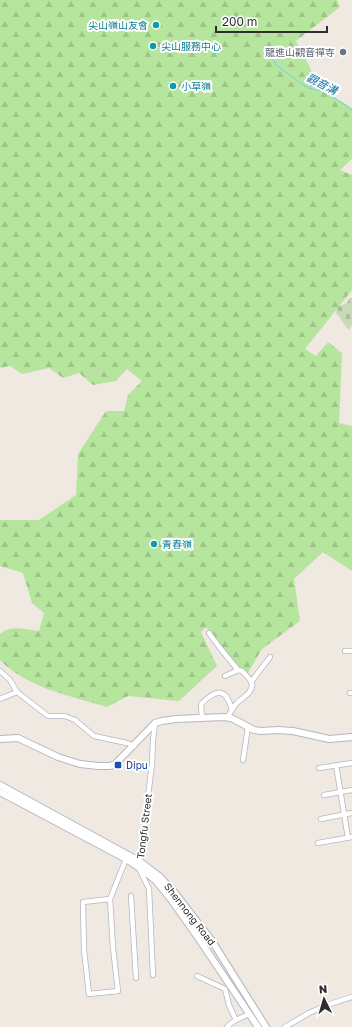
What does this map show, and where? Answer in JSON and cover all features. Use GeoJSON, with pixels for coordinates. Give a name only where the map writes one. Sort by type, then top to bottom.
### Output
{"type":"FeatureCollection","features":[{"type":"Feature","properties":{"kind":"street"},"geometry":{"type":"LineString","coordinates":[[209,633],[238,670],[242,670],[252,685],[247,694],[237,702],[228,718]]}},
{"type":"Feature","properties":{"kind":"street"},"geometry":{"type":"LineString","coordinates":[[345,651],[352,651]]}},
{"type":"Feature","properties":{"kind":"street"},"geometry":{"type":"LineString","coordinates":[[251,682],[270,657]]}},
{"type":"Feature","properties":{"kind":"street"},"geometry":{"type":"LineString","coordinates":[[225,676],[238,670]]}},
{"type":"Feature","properties":{"kind":"street"},"geometry":{"type":"LineString","coordinates":[[0,672],[10,680],[17,692],[48,716],[65,716],[75,720],[94,736],[127,743],[134,746]]}},
{"type":"Feature","properties":{"kind":"street"},"geometry":{"type":"LineString","coordinates":[[0,699],[17,692]]}},
{"type":"Feature","properties":{"kind":"street"},"geometry":{"type":"LineString","coordinates":[[202,718],[201,704],[217,692],[225,695],[232,710]]}},
{"type":"Feature","properties":{"kind":"street"},"geometry":{"type":"LineString","coordinates":[[0,739],[18,738],[58,757],[80,764],[109,766],[114,765],[155,724],[162,720],[217,717],[228,718],[254,730],[293,731],[329,739],[352,737]]}},
{"type":"Feature","properties":{"kind":"street","name":"Tongfu Street"},"geometry":{"type":"LineString","coordinates":[[153,974],[149,889],[139,864],[155,724]]}},
{"type":"Feature","properties":{"kind":"street"},"geometry":{"type":"LineString","coordinates":[[243,760],[248,727]]}},
{"type":"Feature","properties":{"kind":"street"},"geometry":{"type":"LineString","coordinates":[[320,768],[352,763]]}},
{"type":"Feature","properties":{"kind":"street"},"geometry":{"type":"LineString","coordinates":[[318,843],[350,838],[344,814],[336,766]]}},
{"type":"Feature","properties":{"kind":"street","name":"Shennong Road"},"geometry":{"type":"LineString","coordinates":[[0,785],[160,877],[175,893],[207,935],[266,1027]]}},
{"type":"Feature","properties":{"kind":"street"},"geometry":{"type":"LineString","coordinates":[[324,795],[352,790]]}},
{"type":"Feature","properties":{"kind":"street","name":"Shennong Road"},"geometry":{"type":"LineString","coordinates":[[0,792],[127,857]]}},
{"type":"Feature","properties":{"kind":"street"},"geometry":{"type":"LineString","coordinates":[[321,819],[352,813]]}},
{"type":"Feature","properties":{"kind":"street"},"geometry":{"type":"LineString","coordinates":[[110,898],[83,902],[84,950],[89,994],[118,991],[113,948],[110,898],[127,857]]}},
{"type":"Feature","properties":{"kind":"street","name":"Shennong Road"},"geometry":{"type":"LineString","coordinates":[[139,864],[170,898],[258,1027]]}},
{"type":"Feature","properties":{"kind":"street"},"geometry":{"type":"LineString","coordinates":[[131,896],[136,978]]}},
{"type":"Feature","properties":{"kind":"street"},"geometry":{"type":"LineString","coordinates":[[197,976],[225,989],[229,1005],[236,1020]]}},
{"type":"Feature","properties":{"kind":"street"},"geometry":{"type":"LineString","coordinates":[[285,1027],[309,1013],[327,1005],[352,997]]}},
{"type":"Feature","properties":{"kind":"street"},"geometry":{"type":"LineString","coordinates":[[227,1027],[236,1020],[249,1014]]}},
{"type":"Feature","properties":{"kind":"green space"},"geometry":{"type":"Polygon","coordinates":[[[0,0],[337,0],[340,7],[296,41],[321,89],[352,108],[352,159],[340,170],[352,175],[352,290],[305,349],[316,356],[328,342],[342,353],[339,423],[352,426],[352,571],[323,552],[294,579],[300,621],[262,649],[246,676],[206,627],[201,632],[217,666],[179,701],[128,696],[107,707],[64,695],[36,684],[11,670],[0,660],[0,634],[14,628],[39,631],[44,613],[32,603],[23,573],[0,566],[0,520],[39,520],[76,495],[78,454],[106,411],[124,411],[128,395],[142,381],[127,369],[116,381],[93,385],[79,373],[63,378],[49,368],[22,374],[10,366],[0,368],[0,0]]]}},
{"type":"Feature","properties":{"kind":"green space"},"geometry":{"type":"Polygon","coordinates":[[[350,298],[352,298],[352,325],[349,330],[336,313],[337,307],[347,303],[350,298]]]}},
{"type":"Feature","properties":{"kind":"waterway","name":"觀音溝"},"geometry":{"type":"LineString","coordinates":[[270,53],[276,65],[306,87],[327,94],[352,110]]}},
{"type":"Feature","properties":{"kind":"place","name":"尖山嶺山友會"},"geometry":{"type":"Point","coordinates":[156,25]}},
{"type":"Feature","properties":{"kind":"place","name":"尖山服務中心"},"geometry":{"type":"Point","coordinates":[153,46]}},
{"type":"Feature","properties":{"kind":"place","name":"龍進山觀音禪寺"},"geometry":{"type":"Point","coordinates":[343,52]}},
{"type":"Feature","properties":{"kind":"place","name":"小草嶺"},"geometry":{"type":"Point","coordinates":[173,86]}},
{"type":"Feature","properties":{"kind":"place","name":"青春嶺"},"geometry":{"type":"Point","coordinates":[154,544]}},
{"type":"Feature","properties":{"kind":"place","name":"Dipu"},"geometry":{"type":"Point","coordinates":[118,765]}}]}
